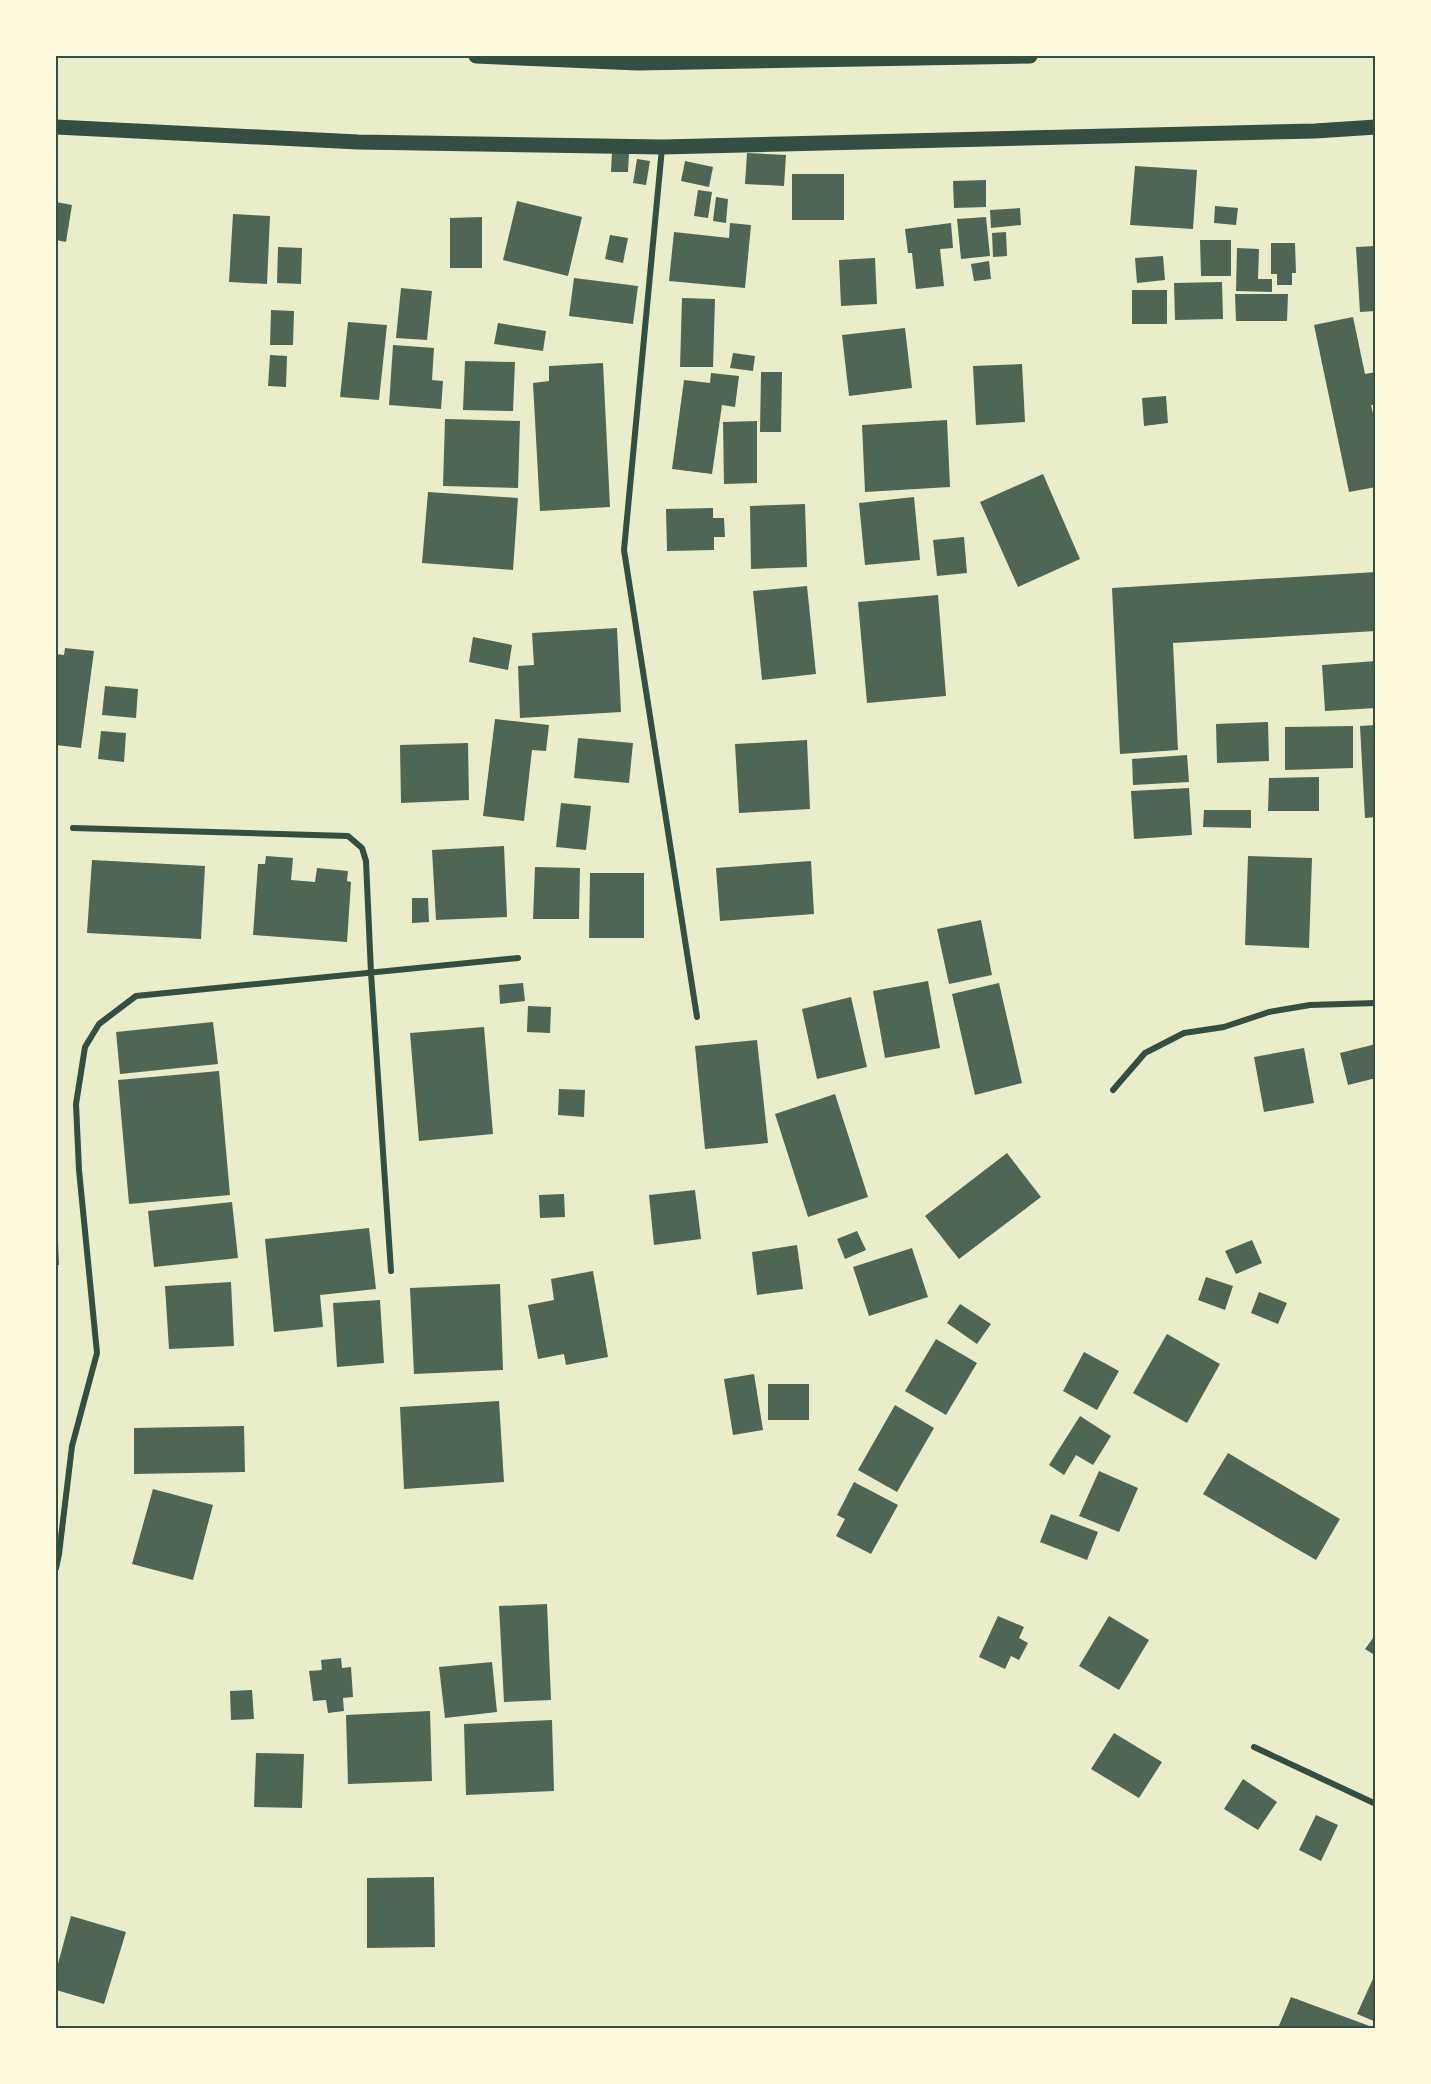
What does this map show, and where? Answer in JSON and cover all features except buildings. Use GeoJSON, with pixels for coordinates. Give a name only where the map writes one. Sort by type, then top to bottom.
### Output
{"type":"FeatureCollection","features":[{"type":"Feature","properties":{"kind":"main road"},"geometry":{"type":"LineString","coordinates":[[476,56],[639,59],[1030,56]]}},
{"type":"Feature","properties":{"kind":"main road"},"geometry":{"type":"LineString","coordinates":[[56,127],[358,142],[662,147],[1376,127]]}},
{"type":"Feature","properties":{"kind":"street"},"geometry":{"type":"LineString","coordinates":[[662,147],[624,550],[697,1017]]}},
{"type":"Feature","properties":{"kind":"street"},"geometry":{"type":"LineString","coordinates":[[73,828],[348,836],[362,848],[366,861],[371,973],[391,1271]]}},
{"type":"Feature","properties":{"kind":"street"},"geometry":{"type":"LineString","coordinates":[[56,1568],[72,1446],[97,1353],[79,1170],[76,1104],[85,1047],[99,1024],[136,996],[518,958]]}},
{"type":"Feature","properties":{"kind":"street"},"geometry":{"type":"LineString","coordinates":[[1113,1090],[1144,1053],[1184,1033],[1224,1027],[1269,1012],[1310,1005],[1376,1003]]}},
{"type":"Feature","properties":{"kind":"street"},"geometry":{"type":"LineString","coordinates":[[1254,1748],[1376,1804]]}}]}
